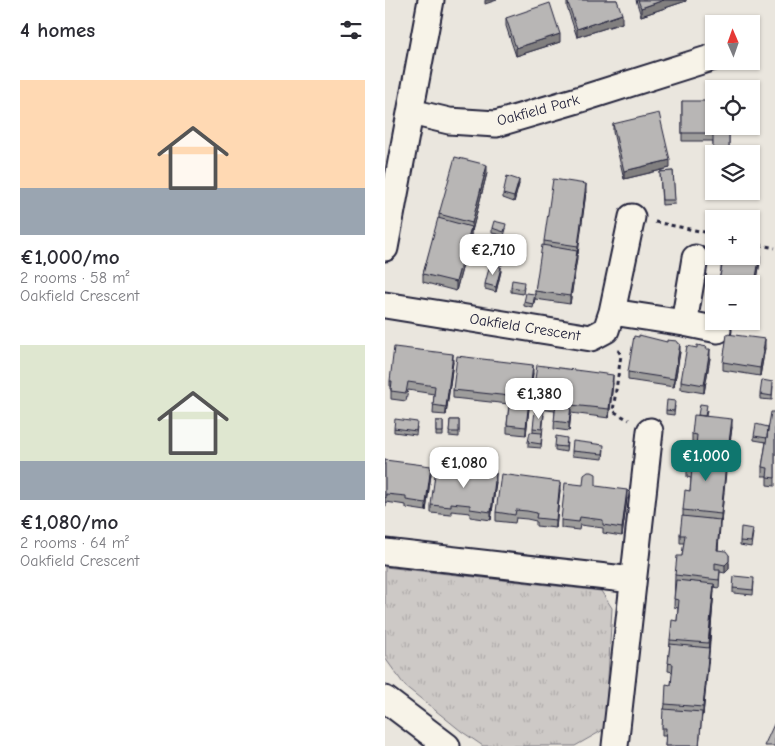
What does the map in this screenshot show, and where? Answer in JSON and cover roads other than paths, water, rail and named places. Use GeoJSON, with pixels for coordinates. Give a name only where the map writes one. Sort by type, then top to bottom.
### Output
{"type":"FeatureCollection","features":[{"type":"Feature","properties":{"kind":"street"},"geometry":{"type":"LineString","coordinates":[[385,248],[431,0]]}},
{"type":"Feature","properties":{"kind":"street","name":"Oakfield Park"},"geometry":{"type":"LineString","coordinates":[[411,112],[449,121],[496,124],[705,60]]}},
{"type":"Feature","properties":{"kind":"street"},"geometry":{"type":"LineString","coordinates":[[632,217],[609,321],[684,323],[705,327]]}},
{"type":"Feature","properties":{"kind":"street"},"geometry":{"type":"LineString","coordinates":[[684,323],[695,258]]}},
{"type":"Feature","properties":{"kind":"street","name":"Oakfield Crescent"},"geometry":{"type":"LineString","coordinates":[[385,305],[591,338],[609,321]]}},
{"type":"Feature","properties":{"kind":"street"},"geometry":{"type":"LineString","coordinates":[[615,746],[650,431]]}},
{"type":"Feature","properties":{"kind":"street"},"geometry":{"type":"LineString","coordinates":[[385,552],[633,580]]}},
{"type":"Feature","properties":{"kind":"street"},"geometry":{"type":"LineString","coordinates":[[385,699],[447,746]]}}]}
